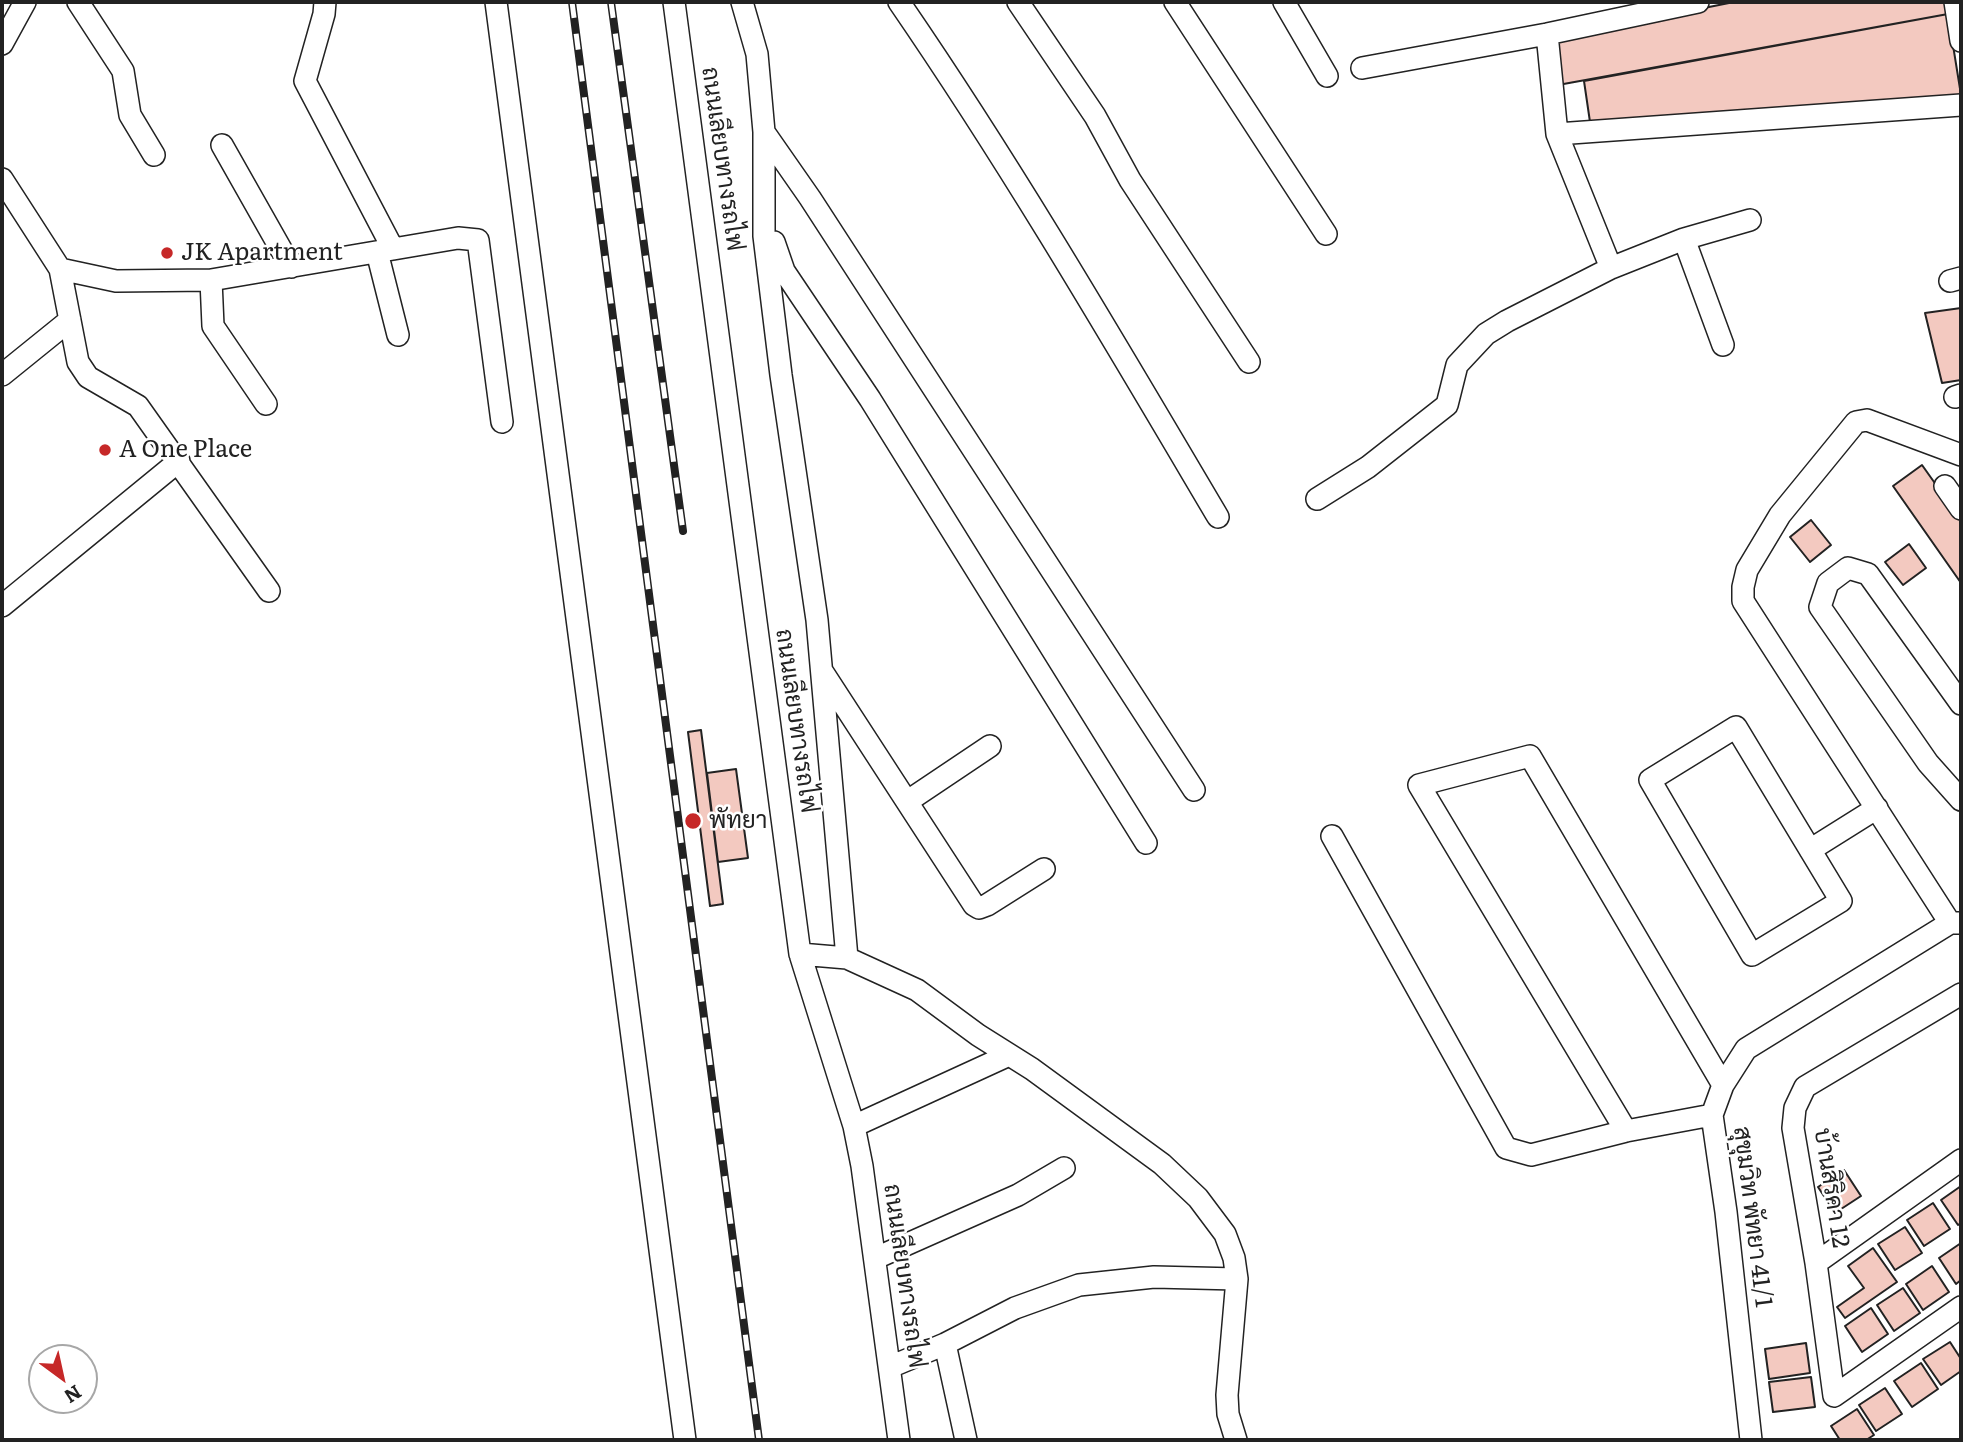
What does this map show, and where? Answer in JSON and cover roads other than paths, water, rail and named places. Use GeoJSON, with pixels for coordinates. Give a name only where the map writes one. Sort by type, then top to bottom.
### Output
{"type":"FeatureCollection","features":[{"type":"Feature","properties":{"kind":"street"},"geometry":{"type":"LineString","coordinates":[[2,44],[25,2]]}},
{"type":"Feature","properties":{"kind":"street"},"geometry":{"type":"LineString","coordinates":[[78,2],[123,71],[130,115],[154,155]]}},
{"type":"Feature","properties":{"kind":"street"},"geometry":{"type":"LineString","coordinates":[[325,2],[305,81],[385,251],[398,335]]}},
{"type":"Feature","properties":{"kind":"street"},"geometry":{"type":"LineString","coordinates":[[496,2],[685,1440]]}},
{"type":"Feature","properties":{"kind":"street","name":"ถนนเลียบทางรถไฟ"},"geometry":{"type":"LineString","coordinates":[[674,2],[800,954],[854,1126],[876,1258],[899,1440]]}},
{"type":"Feature","properties":{"kind":"street"},"geometry":{"type":"LineString","coordinates":[[899,2],[940,61],[1090,301],[1218,517]]}},
{"type":"Feature","properties":{"kind":"street"},"geometry":{"type":"LineString","coordinates":[[1018,2],[1095,116],[1130,180],[1249,362]]}},
{"type":"Feature","properties":{"kind":"street"},"geometry":{"type":"LineString","coordinates":[[1175,2],[1326,234]]}},
{"type":"Feature","properties":{"kind":"street"},"geometry":{"type":"LineString","coordinates":[[1284,2],[1326,76]]}},
{"type":"Feature","properties":{"kind":"street"},"geometry":{"type":"LineString","coordinates":[[1362,68],[1547,34],[1698,2]]}},
{"type":"Feature","properties":{"kind":"street"},"geometry":{"type":"LineString","coordinates":[[1955,2],[1961,41]]}},
{"type":"Feature","properties":{"kind":"street"},"geometry":{"type":"LineString","coordinates":[[745,3],[757,54],[774,245],[784,271],[870,399],[1146,843]]}},
{"type":"Feature","properties":{"kind":"street"},"geometry":{"type":"LineString","coordinates":[[1547,34],[1556,134],[1611,268]]}},
{"type":"Feature","properties":{"kind":"street"},"geometry":{"type":"LineString","coordinates":[[1556,134],[1961,105]]}},
{"type":"Feature","properties":{"kind":"street"},"geometry":{"type":"LineString","coordinates":[[764,142],[764,236],[781,375],[817,620],[847,958]]}},
{"type":"Feature","properties":{"kind":"street"},"geometry":{"type":"LineString","coordinates":[[764,142],[810,198],[1194,790]]}},
{"type":"Feature","properties":{"kind":"street"},"geometry":{"type":"LineString","coordinates":[[222,145],[291,267]]}},
{"type":"Feature","properties":{"kind":"street"},"geometry":{"type":"LineString","coordinates":[[2,179],[60,269],[78,362],[88,377],[138,406],[269,591]]}},
{"type":"Feature","properties":{"kind":"street"},"geometry":{"type":"LineString","coordinates":[[1317,499],[1368,467],[1447,404],[1457,365],[1486,334],[1611,268],[1684,239],[1750,220]]}},
{"type":"Feature","properties":{"kind":"street"},"geometry":{"type":"LineString","coordinates":[[60,269],[116,281],[211,280],[458,238],[478,240],[502,422]]}},
{"type":"Feature","properties":{"kind":"street"},"geometry":{"type":"LineString","coordinates":[[1684,239],[1723,345]]}},
{"type":"Feature","properties":{"kind":"street"},"geometry":{"type":"LineString","coordinates":[[211,280],[213,326],[266,404]]}},
{"type":"Feature","properties":{"kind":"street"},"geometry":{"type":"LineString","coordinates":[[2,375],[70,320]]}},
{"type":"Feature","properties":{"kind":"street"},"geometry":{"type":"LineString","coordinates":[[1956,923],[1877,808],[1744,601],[1743,587],[1747,570],[1780,515],[1856,422],[1867,420],[1961,455]]}},
{"type":"Feature","properties":{"kind":"street"},"geometry":{"type":"LineString","coordinates":[[2,606],[179,461]]}},
{"type":"Feature","properties":{"kind":"street"},"geometry":{"type":"LineString","coordinates":[[1945,486],[1961,509]]}},
{"type":"Feature","properties":{"kind":"street"},"geometry":{"type":"LineString","coordinates":[[1961,704],[1868,574],[1848,568],[1828,583],[1820,607],[1928,763],[1961,799]]}},
{"type":"Feature","properties":{"kind":"street"},"geometry":{"type":"LineString","coordinates":[[821,670],[974,905],[979,908],[987,905],[1044,869]]}},
{"type":"Feature","properties":{"kind":"street"},"geometry":{"type":"LineString","coordinates":[[1736,727],[1810,850],[1841,901],[1752,955],[1650,780],[1736,727]]}},
{"type":"Feature","properties":{"kind":"street"},"geometry":{"type":"LineString","coordinates":[[908,801],[990,746]]}},
{"type":"Feature","properties":{"kind":"street"},"geometry":{"type":"LineString","coordinates":[[1626,1132],[1419,785],[1530,756],[1723,1085]]}},
{"type":"Feature","properties":{"kind":"street"},"geometry":{"type":"LineString","coordinates":[[1810,850],[1877,808]]}},
{"type":"Feature","properties":{"kind":"street"},"geometry":{"type":"LineString","coordinates":[[1332,836],[1506,1148],[1531,1156],[1626,1132],[1712,1115]]}},
{"type":"Feature","properties":{"kind":"street","name":"สุขุมวิท พัทยา 41/1"},"geometry":{"type":"LineString","coordinates":[[1751,1440],[1726,1212],[1712,1115],[1723,1085],[1746,1049],[1956,923]]}},
{"type":"Feature","properties":{"kind":"street"},"geometry":{"type":"LineString","coordinates":[[800,954],[847,958],[917,990],[1032,1069],[1162,1164],[1198,1198],[1225,1234],[1234,1258],[1237,1279],[1227,1395],[1228,1414],[1236,1440]]}},
{"type":"Feature","properties":{"kind":"street","name":"บ้านสิริคา 12"},"geometry":{"type":"LineString","coordinates":[[1961,994],[1805,1087],[1795,1108],[1793,1128],[1816,1263],[1834,1396],[1961,1307]]}},
{"type":"Feature","properties":{"kind":"street"},"geometry":{"type":"LineString","coordinates":[[854,1126],[1009,1055]]}},
{"type":"Feature","properties":{"kind":"street"},"geometry":{"type":"LineString","coordinates":[[1816,1263],[1961,1160]]}},
{"type":"Feature","properties":{"kind":"street"},"geometry":{"type":"LineString","coordinates":[[876,1258],[1018,1195],[1064,1168]]}},
{"type":"Feature","properties":{"kind":"street"},"geometry":{"type":"LineString","coordinates":[[890,1367],[945,1344],[1015,1308],[1079,1285],[1154,1276],[1237,1279]]}},
{"type":"Feature","properties":{"kind":"street"},"geometry":{"type":"LineString","coordinates":[[945,1344],[966,1440]]}},
{"type":"Feature","properties":{"kind":"railway"},"geometry":{"type":"LineString","coordinates":[[572,2],[759,1440]]}},
{"type":"Feature","properties":{"kind":"railway"},"geometry":{"type":"LineString","coordinates":[[611,2],[683,531]]}},
{"type":"Feature","properties":{"kind":"place","name":"JK Apartment"},"geometry":{"type":"Point","coordinates":[167,253]}},
{"type":"Feature","properties":{"kind":"place","name":"A One Place"},"geometry":{"type":"Point","coordinates":[105,450]}},
{"type":"Feature","properties":{"kind":"place","name":"พัทยา"},"geometry":{"type":"Point","coordinates":[693,821]}}]}
